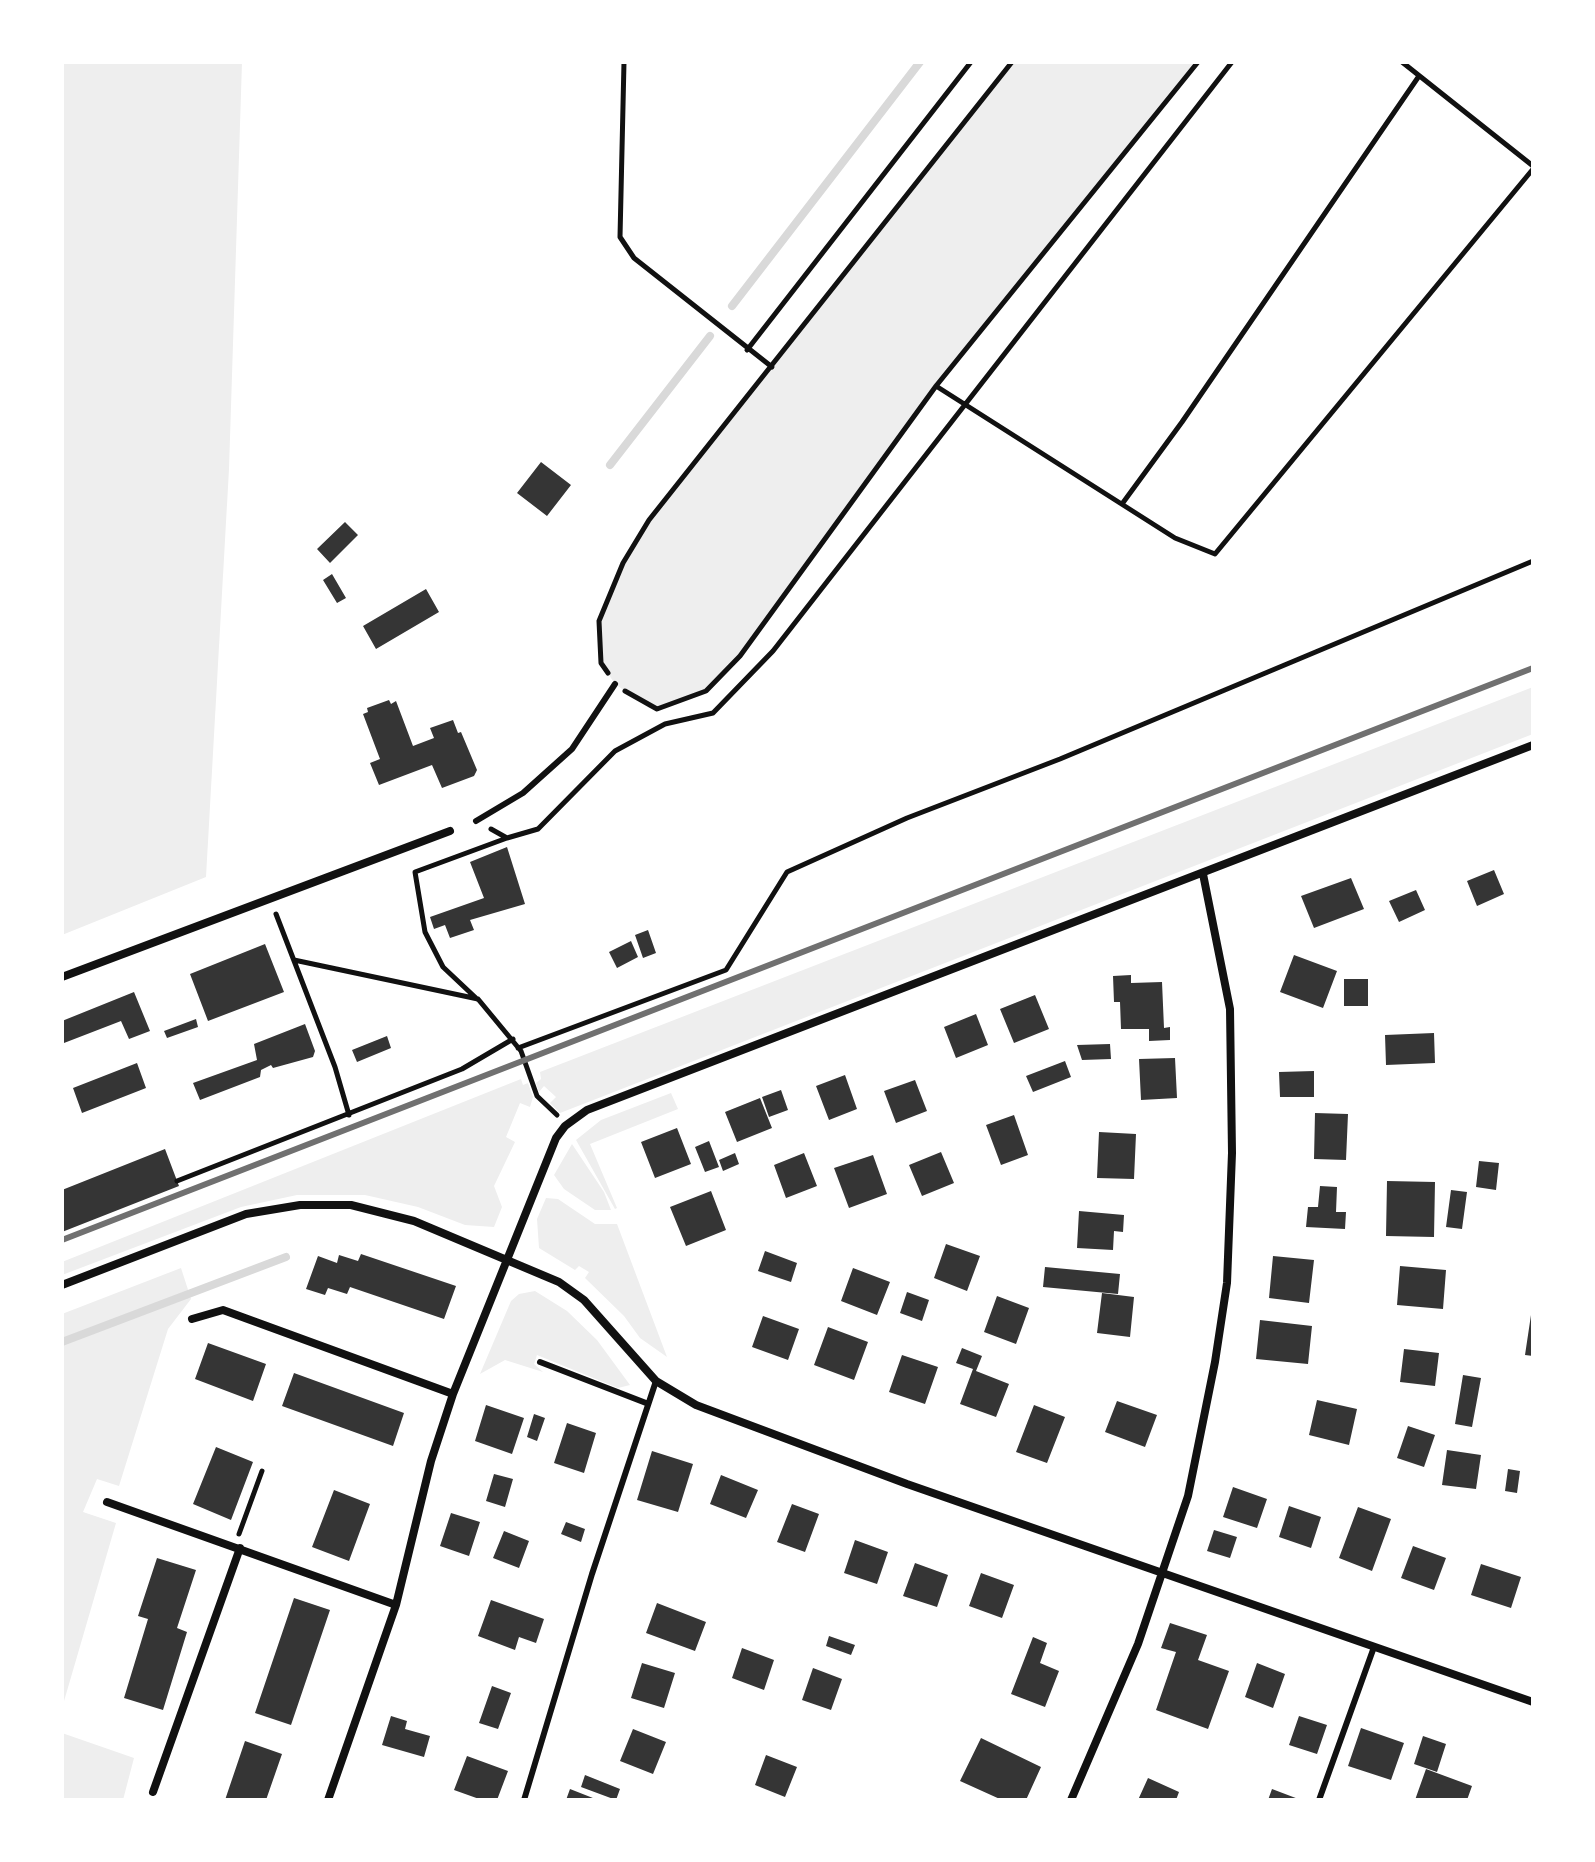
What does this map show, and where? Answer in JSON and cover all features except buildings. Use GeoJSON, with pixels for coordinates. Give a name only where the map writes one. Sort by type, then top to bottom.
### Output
{"type":"FeatureCollection","features":[{"type":"Feature","properties":{"kind":"street"},"geometry":{"type":"LineString","coordinates":[[328,1800],[396,1605],[431,1461],[453,1394],[556,1138],[565,1126],[587,1110],[1533,745]]}},
{"type":"Feature","properties":{"kind":"street"},"geometry":{"type":"LineString","coordinates":[[62,977],[450,831]]}},
{"type":"Feature","properties":{"kind":"street"},"geometry":{"type":"LineString","coordinates":[[1071,1800],[1138,1644],[1164,1573],[1197,1458],[1227,1283],[1232,1153],[1230,1009],[1203,874]]}},
{"type":"Feature","properties":{"kind":"street"},"geometry":{"type":"LineString","coordinates":[[62,1285],[246,1214],[300,1205],[351,1205],[414,1221],[559,1282],[584,1300],[656,1381],[696,1405],[1533,1702]]}},
{"type":"Feature","properties":{"kind":"street"},"geometry":{"type":"LineString","coordinates":[[192,1319],[223,1310],[453,1394]]}},
{"type":"Feature","properties":{"kind":"street"},"geometry":{"type":"LineString","coordinates":[[107,1502],[396,1605]]}},
{"type":"Feature","properties":{"kind":"street"},"geometry":{"type":"LineString","coordinates":[[153,1792],[237,1547]]}},
{"type":"Feature","properties":{"kind":"lane"},"geometry":{"type":"LineString","coordinates":[[476,821],[523,793],[572,749],[615,684]]}},
{"type":"Feature","properties":{"kind":"lane"},"geometry":{"type":"LineString","coordinates":[[540,1362],[646,1403]]}},
{"type":"Feature","properties":{"kind":"lane"},"geometry":{"type":"LineString","coordinates":[[524,1800],[646,1403],[656,1381]]}},
{"type":"Feature","properties":{"kind":"lane"},"geometry":{"type":"LineString","coordinates":[[1319,1800],[1374,1647]]}},
{"type":"Feature","properties":{"kind":"path"},"geometry":{"type":"LineString","coordinates":[[624,62],[620,237],[634,258],[772,367]]}},
{"type":"Feature","properties":{"kind":"path"},"geometry":{"type":"LineString","coordinates":[[747,350],[971,62]]}},
{"type":"Feature","properties":{"kind":"path"},"geometry":{"type":"LineString","coordinates":[[1012,62],[649,520],[623,563],[599,621],[601,663],[615,684],[657,709],[706,691],[740,656],[936,386],[1198,62]]}},
{"type":"Feature","properties":{"kind":"path"},"geometry":{"type":"LineString","coordinates":[[565,1126],[537,1096],[513,1039],[478,999],[443,967],[425,932],[415,872],[538,829],[615,751],[665,724],[713,713],[773,651],[1232,62]]}},
{"type":"Feature","properties":{"kind":"path"},"geometry":{"type":"LineString","coordinates":[[936,386],[1175,538],[1215,554],[1533,168],[1402,62]]}},
{"type":"Feature","properties":{"kind":"path"},"geometry":{"type":"LineString","coordinates":[[1122,504],[1182,422],[1419,76]]}},
{"type":"Feature","properties":{"kind":"path"},"geometry":{"type":"LineString","coordinates":[[518,1048],[726,970],[787,872],[907,818],[1060,759],[1533,561]]}},
{"type":"Feature","properties":{"kind":"path"},"geometry":{"type":"LineString","coordinates":[[476,821],[507,838]]}},
{"type":"Feature","properties":{"kind":"path"},"geometry":{"type":"LineString","coordinates":[[269,898],[349,1115]]}},
{"type":"Feature","properties":{"kind":"path"},"geometry":{"type":"LineString","coordinates":[[294,960],[478,999]]}},
{"type":"Feature","properties":{"kind":"path"},"geometry":{"type":"LineString","coordinates":[[177,1181],[462,1069],[513,1039]]}},
{"type":"Feature","properties":{"kind":"path"},"geometry":{"type":"LineString","coordinates":[[237,1547],[262,1471]]}},
{"type":"Feature","properties":{"kind":"shaded area"},"geometry":{"type":"Polygon","coordinates":[[[62,62],[242,62],[229,469],[206,877],[62,935],[62,62]]]}},
{"type":"Feature","properties":{"kind":"shaded area"},"geometry":{"type":"Polygon","coordinates":[[[1012,62],[1198,62],[936,386],[740,656],[706,691],[657,709],[649,708],[615,684],[601,663],[599,621],[623,563],[649,520],[1012,62]]]}},
{"type":"Feature","properties":{"kind":"shaded area"},"geometry":{"type":"Polygon","coordinates":[[[1533,687],[1533,734],[560,1113],[550,1103],[556,1097],[544,1086],[539,1092],[536,1083],[541,1079],[540,1072],[1533,687]]]}},
{"type":"Feature","properties":{"kind":"shaded area"},"geometry":{"type":"Polygon","coordinates":[[[521,1079],[523,1085],[528,1083],[533,1097],[530,1107],[520,1103],[506,1137],[515,1142],[494,1186],[502,1207],[494,1227],[465,1225],[418,1207],[365,1195],[297,1195],[241,1207],[62,1275],[62,1262],[521,1079]]]}},
{"type":"Feature","properties":{"kind":"shaded area"},"geometry":{"type":"Polygon","coordinates":[[[671,1093],[678,1109],[590,1144],[615,1209],[576,1140],[601,1120],[671,1093]]]}},
{"type":"Feature","properties":{"kind":"shaded area"},"geometry":{"type":"Polygon","coordinates":[[[572,1144],[604,1192],[611,1210],[595,1210],[564,1189],[554,1175],[572,1144]]]}},
{"type":"Feature","properties":{"kind":"shaded area"},"geometry":{"type":"Polygon","coordinates":[[[546,1198],[558,1199],[595,1224],[617,1224],[667,1357],[640,1338],[624,1316],[585,1278],[589,1272],[579,1266],[575,1270],[539,1248],[537,1219],[546,1198]]]}},
{"type":"Feature","properties":{"kind":"shaded area"},"geometry":{"type":"Polygon","coordinates":[[[181,1268],[191,1299],[168,1329],[119,1486],[97,1479],[83,1512],[116,1523],[62,1708],[62,1314],[181,1268]]]}},
{"type":"Feature","properties":{"kind":"shaded area"},"geometry":{"type":"Polygon","coordinates":[[[535,1291],[567,1311],[597,1340],[630,1385],[618,1388],[537,1355],[534,1364],[543,1372],[505,1360],[480,1374],[511,1301],[519,1294],[535,1291]]]}},
{"type":"Feature","properties":{"kind":"shaded area"},"geometry":{"type":"Polygon","coordinates":[[[62,1733],[134,1758],[123,1800],[62,1800],[62,1733]]]}},
{"type":"Feature","properties":{"kind":"waterway"},"geometry":{"type":"LineString","coordinates":[[732,306],[920,62]]}},
{"type":"Feature","properties":{"kind":"waterway"},"geometry":{"type":"LineString","coordinates":[[610,465],[710,336]]}},
{"type":"Feature","properties":{"kind":"waterway"},"geometry":{"type":"LineString","coordinates":[[62,1342],[286,1257]]}},
{"type":"Feature","properties":{"kind":"railway"},"geometry":{"type":"LineString","coordinates":[[62,1240],[1533,668]]}}]}
